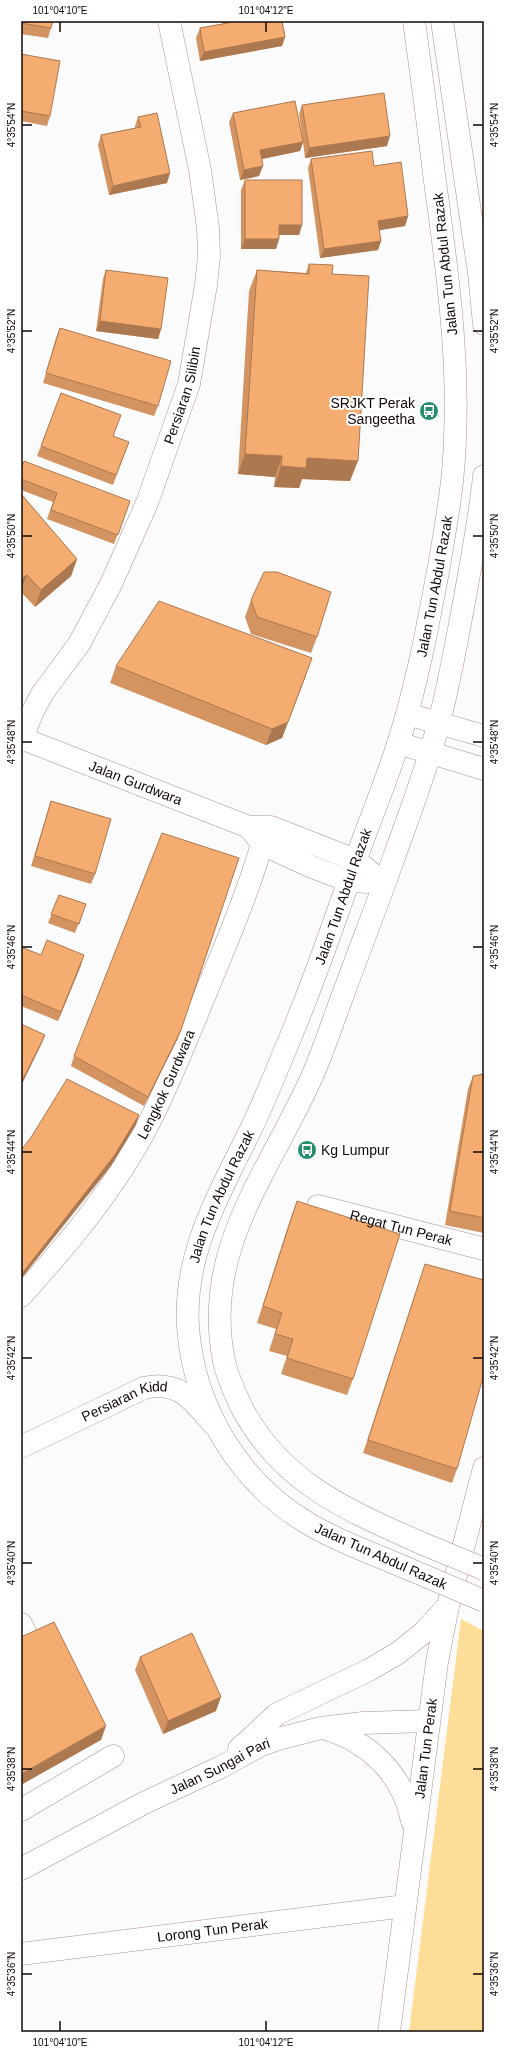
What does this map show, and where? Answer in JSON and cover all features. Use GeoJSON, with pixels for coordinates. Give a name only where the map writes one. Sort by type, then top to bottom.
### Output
{"type":"FeatureCollection","features":[{"type":"Feature","properties":{"kind":"main road","name":"Persiaran Silibin"},"geometry":{"type":"LineString","coordinates":[[21,739],[42,694],[79,644],[111,584],[147,503],[189,384],[206,285],[209,256],[208,228],[199,162],[169,21]]}},
{"type":"Feature","properties":{"kind":"main road","name":"Jalan Tun Abdul Razak"},"geometry":{"type":"LineString","coordinates":[[414,21],[448,276],[455,369],[455,437],[449,507],[428,626],[416,680],[398,743],[355,860],[349,881],[284,1054],[244,1143],[205,1224],[194,1258],[189,1294],[188,1324],[192,1359],[202,1395],[217,1429],[236,1458],[257,1482],[281,1504],[306,1522],[334,1537],[484,1601]]}},
{"type":"Feature","properties":{"kind":"main road"},"geometry":{"type":"LineString","coordinates":[[442,21],[479,273],[484,324]]}},
{"type":"Feature","properties":{"kind":"main road","name":"Jalan Tun Abdul Razak"},"geometry":{"type":"LineString","coordinates":[[484,476],[480,514],[455,653],[439,724],[384,883],[316,1068],[300,1104],[235,1231],[225,1261],[220,1294],[219,1332],[225,1364],[236,1397],[252,1426],[272,1453],[295,1476],[326,1497],[361,1516],[484,1569]]}},
{"type":"Feature","properties":{"kind":"main road"},"geometry":{"type":"LineString","coordinates":[[407,714],[484,736]]}},
{"type":"Feature","properties":{"kind":"main road","name":"Jalan Gurdwara"},"geometry":{"type":"LineString","coordinates":[[21,739],[250,827],[271,827],[355,860],[384,883]]}},
{"type":"Feature","properties":{"kind":"main road"},"geometry":{"type":"LineString","coordinates":[[398,743],[484,769]]}},
{"type":"Feature","properties":{"kind":"main road"},"geometry":{"type":"LineString","coordinates":[[250,827],[262,844],[312,867],[349,881],[384,883]]}},
{"type":"Feature","properties":{"kind":"main road","name":"Lengkok Gurdwara"},"geometry":{"type":"LineString","coordinates":[[21,1296],[90,1216],[149,1122],[220,957],[262,844]]}},
{"type":"Feature","properties":{"kind":"main road","name":"Regat Tun Perak"},"geometry":{"type":"LineString","coordinates":[[318,1206],[484,1249]]}},
{"type":"Feature","properties":{"kind":"main road","name":"Persiaran Kidd"},"geometry":{"type":"LineString","coordinates":[[21,1447],[144,1388],[158,1385],[166,1385],[181,1392],[197,1406],[217,1429]]}},
{"type":"Feature","properties":{"kind":"main road","name":"Jalan Tun Perak"},"geometry":{"type":"LineString","coordinates":[[389,2032],[428,1721],[448,1606],[465,1534],[484,1468]]}},
{"type":"Feature","properties":{"kind":"main road"},"geometry":{"type":"LineString","coordinates":[[221,1767],[277,1714],[369,1670],[398,1653],[423,1633],[448,1606]]}},
{"type":"Feature","properties":{"kind":"main road","name":"Jalan Sungai Pari"},"geometry":{"type":"LineString","coordinates":[[24,1869],[144,1802],[221,1767],[259,1746],[278,1739],[322,1728],[363,1723],[428,1721]]}},
{"type":"Feature","properties":{"kind":"main road"},"geometry":{"type":"LineString","coordinates":[[322,1728],[358,1742],[380,1759],[398,1780],[409,1805],[414,1832]]}},
{"type":"Feature","properties":{"kind":"main road"},"geometry":{"type":"LineString","coordinates":[[21,1810],[113,1756]]}},
{"type":"Feature","properties":{"kind":"main road","name":"Lorong Tun Perak"},"geometry":{"type":"LineString","coordinates":[[21,1954],[405,1906]]}},
{"type":"Feature","properties":{"kind":"shaded area"},"geometry":{"type":"Polygon","coordinates":[[[461,1619],[484,1631],[484,2032],[409,2032],[461,1619]]]}},
{"type":"Feature","properties":{"kind":"building"},"geometry":{"type":"Polygon","coordinates":[[[21,21],[53,21],[51,28],[21,23],[21,21]]]}},
{"type":"Feature","properties":{"kind":"building"},"geometry":{"type":"Polygon","coordinates":[[[227,21],[282,21],[285,37],[204,52],[200,28],[228,23],[227,21]]]}},
{"type":"Feature","properties":{"kind":"building"},"geometry":{"type":"Polygon","coordinates":[[[21,54],[60,61],[50,116],[21,111],[21,54]]]}},
{"type":"Feature","properties":{"kind":"building"},"geometry":{"type":"Polygon","coordinates":[[[384,93],[390,136],[309,148],[302,105],[384,93]]]}},
{"type":"Feature","properties":{"kind":"building"},"geometry":{"type":"Polygon","coordinates":[[[295,101],[303,142],[260,150],[263,166],[244,170],[233,113],[295,101]]]}},
{"type":"Feature","properties":{"kind":"building"},"geometry":{"type":"Polygon","coordinates":[[[157,113],[170,173],[113,186],[101,135],[141,127],[138,117],[157,113]]]}},
{"type":"Feature","properties":{"kind":"building"},"geometry":{"type":"Polygon","coordinates":[[[372,151],[374,166],[401,162],[408,216],[378,221],[381,241],[324,249],[311,159],[372,151]]]}},
{"type":"Feature","properties":{"kind":"building"},"geometry":{"type":"Polygon","coordinates":[[[245,180],[302,180],[302,225],[279,225],[279,239],[245,239],[245,180]]]}},
{"type":"Feature","properties":{"kind":"building"},"geometry":{"type":"Polygon","coordinates":[[[309,264],[333,265],[332,274],[369,276],[358,461],[307,458],[306,468],[281,466],[282,456],[245,454],[257,270],[309,274],[309,264]]]}},
{"type":"Feature","properties":{"kind":"building"},"geometry":{"type":"Polygon","coordinates":[[[106,270],[168,278],[161,329],[100,321],[106,270]]]}},
{"type":"Feature","properties":{"kind":"building"},"geometry":{"type":"Polygon","coordinates":[[[60,328],[171,361],[158,406],[46,373],[60,328]]]}},
{"type":"Feature","properties":{"kind":"building"},"geometry":{"type":"Polygon","coordinates":[[[61,393],[121,415],[113,436],[129,442],[116,475],[41,446],[61,393]]]}},
{"type":"Feature","properties":{"kind":"building"},"geometry":{"type":"Polygon","coordinates":[[[24,461],[130,501],[118,535],[51,510],[57,493],[21,479],[21,470],[24,461]]]}},
{"type":"Feature","properties":{"kind":"building"},"geometry":{"type":"Polygon","coordinates":[[[21,494],[77,559],[41,590],[27,575],[21,579],[21,494]]]}},
{"type":"Feature","properties":{"kind":"building"},"geometry":{"type":"Polygon","coordinates":[[[264,572],[277,572],[331,592],[317,637],[257,617],[251,600],[264,572]]]}},
{"type":"Feature","properties":{"kind":"building"},"geometry":{"type":"Polygon","coordinates":[[[159,601],[312,658],[288,722],[272,729],[116,666],[159,601]]]}},
{"type":"Feature","properties":{"kind":"building"},"geometry":{"type":"Polygon","coordinates":[[[51,801],[111,819],[95,874],[35,856],[51,801]]]}},
{"type":"Feature","properties":{"kind":"building"},"geometry":{"type":"Polygon","coordinates":[[[162,833],[239,858],[181,1030],[148,1097],[74,1056],[162,833]]]}},
{"type":"Feature","properties":{"kind":"building"},"geometry":{"type":"Polygon","coordinates":[[[59,895],[86,904],[79,924],[51,914],[59,895]]]}},
{"type":"Feature","properties":{"kind":"building"},"geometry":{"type":"Polygon","coordinates":[[[47,940],[84,955],[61,1012],[21,995],[21,947],[41,955],[47,940]]]}},
{"type":"Feature","properties":{"kind":"building"},"geometry":{"type":"Polygon","coordinates":[[[21,1024],[45,1035],[21,1083],[21,1024]]]}},
{"type":"Feature","properties":{"kind":"building"},"geometry":{"type":"Polygon","coordinates":[[[484,1074],[484,1218],[450,1211],[473,1076],[484,1074]]]}},
{"type":"Feature","properties":{"kind":"building"},"geometry":{"type":"Polygon","coordinates":[[[67,1079],[139,1115],[114,1156],[21,1273],[21,1150],[30,1139],[67,1079]]]}},
{"type":"Feature","properties":{"kind":"building"},"geometry":{"type":"Polygon","coordinates":[[[297,1201],[400,1234],[353,1379],[287,1358],[293,1339],[275,1334],[282,1313],[263,1306],[297,1201]]]}},
{"type":"Feature","properties":{"kind":"building"},"geometry":{"type":"Polygon","coordinates":[[[425,1264],[484,1280],[484,1374],[457,1469],[368,1440],[425,1264]]]}},
{"type":"Feature","properties":{"kind":"building"},"geometry":{"type":"Polygon","coordinates":[[[54,1622],[106,1726],[21,1774],[21,1637],[54,1622]]]}},
{"type":"Feature","properties":{"kind":"building"},"geometry":{"type":"Polygon","coordinates":[[[192,1633],[221,1697],[168,1721],[140,1657],[192,1633]]]}},
{"type":"Feature","properties":{"kind":"place","name":"SRJKT Perak Sangeetha"},"geometry":{"type":"Point","coordinates":[429,411]}},
{"type":"Feature","properties":{"kind":"place","name":"Kg Lumpur"},"geometry":{"type":"Point","coordinates":[307,1150]}}]}
